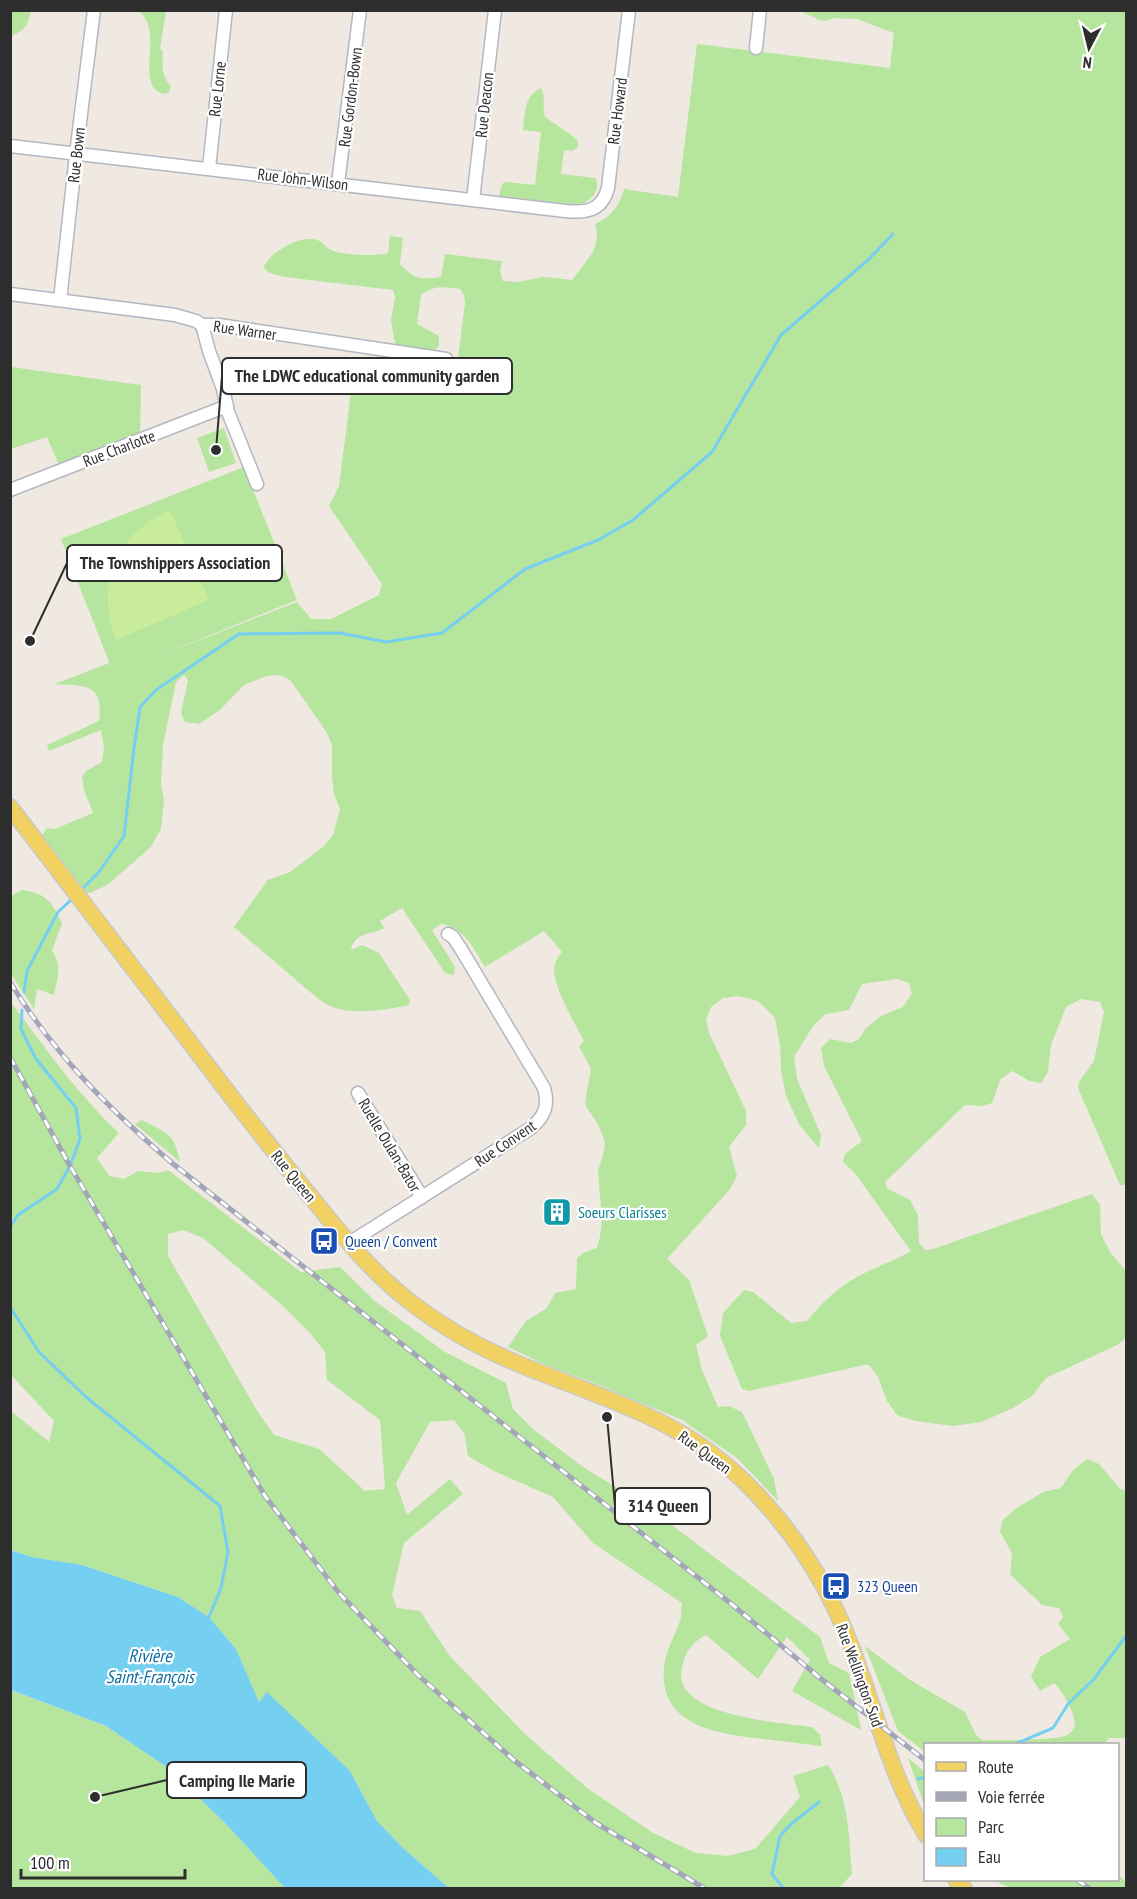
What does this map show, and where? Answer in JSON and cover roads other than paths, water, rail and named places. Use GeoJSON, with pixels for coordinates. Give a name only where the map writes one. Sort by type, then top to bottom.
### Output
{"type":"FeatureCollection","features":[{"type":"Feature","properties":{"kind":"main road","name":"Rue Queen"},"geometry":{"type":"LineString","coordinates":[[10,807],[274,1151],[349,1243],[405,1298],[464,1338],[514,1362],[636,1410],[682,1434],[729,1468],[782,1522]]}},
{"type":"Feature","properties":{"kind":"main road","name":"Rue Wellington Sud"},"geometry":{"type":"LineString","coordinates":[[782,1522],[819,1577],[841,1621],[894,1769],[924,1832]]}},
{"type":"Feature","properties":{"kind":"street","name":"Rue Bown"},"geometry":{"type":"LineString","coordinates":[[60,300],[94,10]]}},
{"type":"Feature","properties":{"kind":"street","name":"Rue Lorne"},"geometry":{"type":"LineString","coordinates":[[209,168],[226,10]]}},
{"type":"Feature","properties":{"kind":"street","name":"Rue Gordon-Bown"},"geometry":{"type":"LineString","coordinates":[[338,183],[360,10]]}},
{"type":"Feature","properties":{"kind":"street","name":"Rue Deacon"},"geometry":{"type":"LineString","coordinates":[[473,200],[495,10]]}},
{"type":"Feature","properties":{"kind":"street","name":"Rue Howard"},"geometry":{"type":"LineString","coordinates":[[595,208],[606,198],[608,188],[629,10]]}},
{"type":"Feature","properties":{"kind":"street"},"geometry":{"type":"LineString","coordinates":[[756,48],[760,10]]}},
{"type":"Feature","properties":{"kind":"street","name":"Rue John-Wilson"},"geometry":{"type":"LineString","coordinates":[[10,146],[578,212],[595,208]]}},
{"type":"Feature","properties":{"kind":"street","name":"Rue Warner"},"geometry":{"type":"LineString","coordinates":[[10,294],[175,315],[202,325],[219,325],[446,359]]}},
{"type":"Feature","properties":{"kind":"street"},"geometry":{"type":"LineString","coordinates":[[202,325],[209,351],[224,389],[227,406],[257,484]]}},
{"type":"Feature","properties":{"kind":"street","name":"Rue Charlotte"},"geometry":{"type":"LineString","coordinates":[[10,490],[227,406]]}},
{"type":"Feature","properties":{"kind":"street","name":"Rue Convent"},"geometry":{"type":"LineString","coordinates":[[349,1243],[531,1128],[544,1115],[546,1097],[540,1080],[461,949],[453,937],[448,934]]}},
{"type":"Feature","properties":{"kind":"street","name":"Ruelle Oulan-Bator"},"geometry":{"type":"LineString","coordinates":[[358,1093],[422,1197]]}},
{"type":"Feature","properties":{"kind":"water","name":"Rivière Saint-François"},"geometry":{"type":"Polygon","coordinates":[[[10,1550],[32,1557],[82,1565],[178,1597],[209,1617],[236,1649],[259,1702],[267,1692],[350,1771],[377,1821],[403,1848],[449,1888],[285,1888],[224,1822],[168,1768],[106,1726],[11,1690],[10,1550]]]}},
{"type":"Feature","properties":{"kind":"waterway"},"geometry":{"type":"LineString","coordinates":[[79,892],[99,872],[124,836],[140,707],[156,690],[239,634],[340,633],[386,642],[442,633],[525,569],[598,540],[633,520],[712,452],[781,335],[868,260],[893,234]]}},
{"type":"Feature","properties":{"kind":"waterway"},"geometry":{"type":"LineString","coordinates":[[24,992],[27,971],[58,912],[72,899]]}},
{"type":"Feature","properties":{"kind":"waterway"},"geometry":{"type":"LineString","coordinates":[[10,1227],[18,1215],[57,1189],[70,1166],[80,1139],[76,1108],[36,1059],[21,1029],[22,1010]]}},
{"type":"Feature","properties":{"kind":"waterway"},"geometry":{"type":"LineString","coordinates":[[10,1307],[39,1352],[86,1397],[220,1506],[228,1552],[221,1588],[209,1617]]}},
{"type":"Feature","properties":{"kind":"waterway"},"geometry":{"type":"LineString","coordinates":[[1017,1743],[1053,1728],[1068,1704],[1094,1679],[1126,1636]]}},
{"type":"Feature","properties":{"kind":"waterway"},"geometry":{"type":"LineString","coordinates":[[918,1779],[924,1778]]}},
{"type":"Feature","properties":{"kind":"waterway"},"geometry":{"type":"LineString","coordinates":[[783,1888],[772,1874],[780,1836],[819,1802]]}},
{"type":"Feature","properties":{"kind":"railway"},"geometry":{"type":"LineString","coordinates":[[10,982],[64,1057],[126,1122],[172,1163],[734,1606],[820,1678],[924,1759]]}},
{"type":"Feature","properties":{"kind":"railway"},"geometry":{"type":"LineString","coordinates":[[10,1057],[70,1166],[265,1496],[339,1593],[418,1675],[515,1761],[596,1823],[704,1888]]}},
{"type":"Feature","properties":{"kind":"railway"},"geometry":{"type":"LineString","coordinates":[[1078,1881],[1089,1888]]}},
{"type":"Feature","properties":{"kind":"place","name":"The LDWC educational community garden"},"geometry":{"type":"Point","coordinates":[216,450]}},
{"type":"Feature","properties":{"kind":"place","name":"The Townshippers Association"},"geometry":{"type":"Point","coordinates":[30,641]}},
{"type":"Feature","properties":{"kind":"place","name":"Soeurs Clarisses"},"geometry":{"type":"Point","coordinates":[557,1212]}},
{"type":"Feature","properties":{"kind":"place","name":"Queen / Convent"},"geometry":{"type":"Point","coordinates":[324,1241]}},
{"type":"Feature","properties":{"kind":"place","name":"314 Queen"},"geometry":{"type":"Point","coordinates":[607,1417]}},
{"type":"Feature","properties":{"kind":"place","name":"323 Queen"},"geometry":{"type":"Point","coordinates":[836,1586]}},
{"type":"Feature","properties":{"kind":"place","name":"Camping Ile Marie"},"geometry":{"type":"Point","coordinates":[95,1797]}}]}
